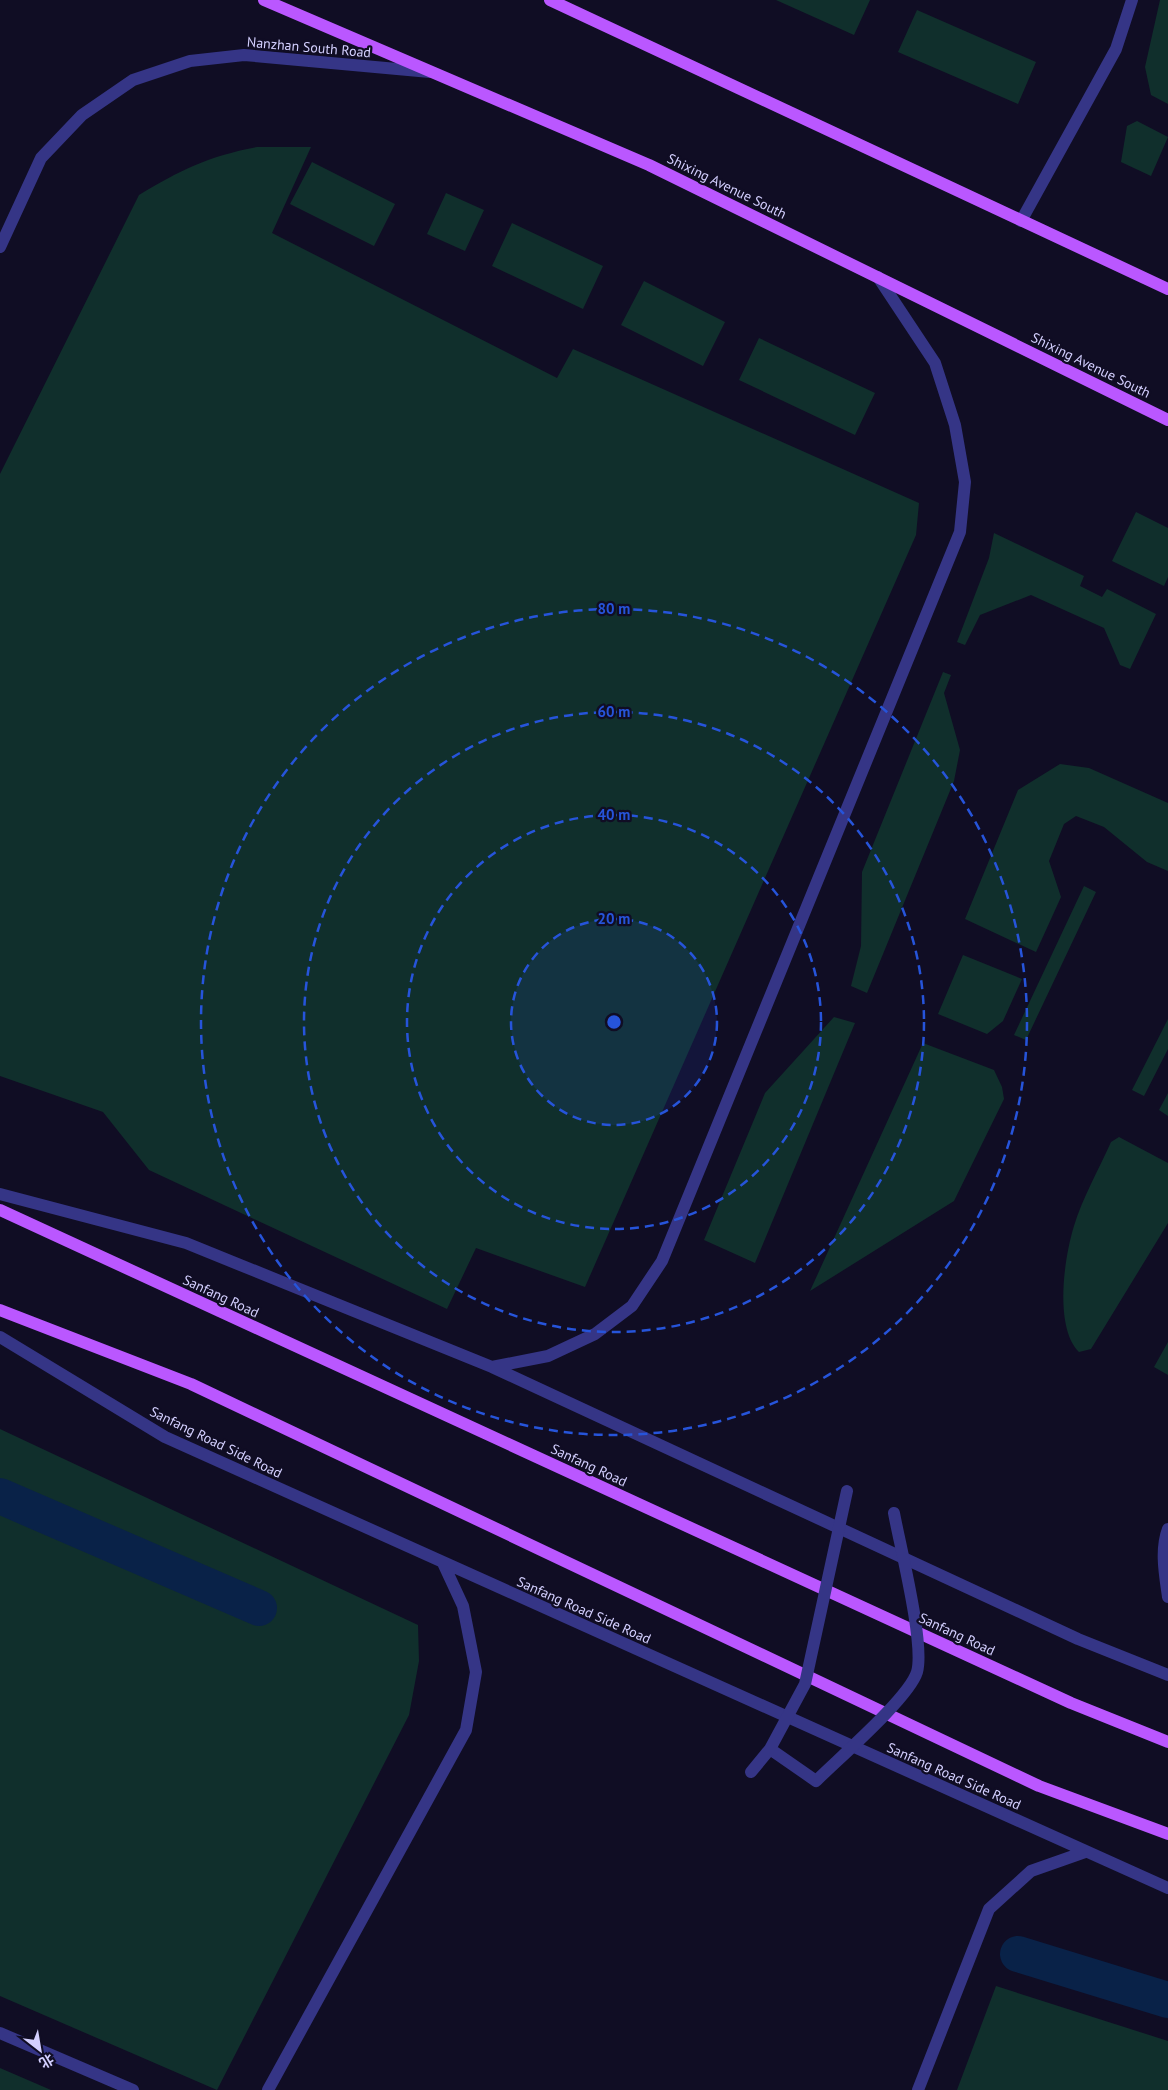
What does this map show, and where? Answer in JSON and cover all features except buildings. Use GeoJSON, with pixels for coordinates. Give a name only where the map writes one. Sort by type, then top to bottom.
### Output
{"type":"FeatureCollection","features":[{"type":"Feature","properties":{"kind":"main road","name":"Shixing Avenue South"},"geometry":{"type":"LineString","coordinates":[[264,0],[649,165],[1168,420]]}},
{"type":"Feature","properties":{"kind":"main road"},"geometry":{"type":"LineString","coordinates":[[552,1],[1168,289]]}},
{"type":"Feature","properties":{"kind":"main road","name":"Sanfang Road"},"geometry":{"type":"LineString","coordinates":[[0,1210],[1071,1703],[1168,1742]]}},
{"type":"Feature","properties":{"kind":"main road"},"geometry":{"type":"LineString","coordinates":[[0,1310],[191,1384],[1039,1786],[1168,1834]]}},
{"type":"Feature","properties":{"kind":"street"},"geometry":{"type":"LineString","coordinates":[[1021,221],[1116,49],[1132,0]]}},
{"type":"Feature","properties":{"kind":"street","name":"Nanzhan South Road"},"geometry":{"type":"LineString","coordinates":[[0,246],[41,158],[82,115],[133,80],[190,62],[244,56],[434,73]]}},
{"type":"Feature","properties":{"kind":"street"},"geometry":{"type":"LineString","coordinates":[[492,1367],[548,1356],[595,1334],[632,1306],[662,1261],[960,532],[965,482],[955,424],[935,363],[878,277]]}},
{"type":"Feature","properties":{"kind":"street"},"geometry":{"type":"LineString","coordinates":[[0,1194],[186,1243],[492,1367],[1078,1639],[1168,1675]]}},
{"type":"Feature","properties":{"kind":"street","name":"Sanfang Road Side Road"},"geometry":{"type":"LineString","coordinates":[[0,1337],[165,1437],[1168,1888]]}},
{"type":"Feature","properties":{"kind":"street"},"geometry":{"type":"LineString","coordinates":[[751,1772],[770,1749],[805,1684],[847,1491]]}},
{"type":"Feature","properties":{"kind":"street"},"geometry":{"type":"LineString","coordinates":[[770,1749],[816,1781],[900,1698],[917,1672],[918,1644],[894,1513]]}},
{"type":"Feature","properties":{"kind":"street"},"geometry":{"type":"LineString","coordinates":[[1168,1529],[1165,1537],[1164,1566],[1168,1597]]}},
{"type":"Feature","properties":{"kind":"street"},"geometry":{"type":"LineString","coordinates":[[268,2090],[466,1730],[476,1672],[463,1606],[443,1563]]}},
{"type":"Feature","properties":{"kind":"street"},"geometry":{"type":"LineString","coordinates":[[918,2090],[989,1909],[1031,1871],[1085,1852]]}},
{"type":"Feature","properties":{"kind":"street"},"geometry":{"type":"LineString","coordinates":[[0,2033],[133,2090]]}},
{"type":"Feature","properties":{"kind":"green space"},"geometry":{"type":"Polygon","coordinates":[[[776,0],[870,0],[854,35],[776,0]]]}},
{"type":"Feature","properties":{"kind":"green space"},"geometry":{"type":"Polygon","coordinates":[[[1160,0],[1168,0],[1168,104],[1151,95],[1145,67],[1160,0]]]}},
{"type":"Feature","properties":{"kind":"green space"},"geometry":{"type":"Polygon","coordinates":[[[917,10],[1036,62],[1018,104],[898,52],[917,10]]]}},
{"type":"Feature","properties":{"kind":"green space"},"geometry":{"type":"Polygon","coordinates":[[[1137,121],[1168,137],[1151,176],[1121,162],[1127,126],[1137,121]]]}},
{"type":"Feature","properties":{"kind":"green space"},"geometry":{"type":"Polygon","coordinates":[[[257,147],[311,147],[272,233],[557,378],[573,349],[919,503],[916,535],[585,1287],[476,1248],[447,1309],[149,1170],[103,1112],[0,1076],[0,474],[139,195],[195,165],[224,155],[257,147]]]}},
{"type":"Feature","properties":{"kind":"green space"},"geometry":{"type":"Polygon","coordinates":[[[312,162],[395,204],[374,246],[290,204],[312,162]]]}},
{"type":"Feature","properties":{"kind":"green space"},"geometry":{"type":"Polygon","coordinates":[[[446,193],[484,210],[465,251],[427,234],[446,193]]]}},
{"type":"Feature","properties":{"kind":"green space"},"geometry":{"type":"Polygon","coordinates":[[[512,223],[603,266],[583,309],[492,266],[512,223]]]}},
{"type":"Feature","properties":{"kind":"green space"},"geometry":{"type":"Polygon","coordinates":[[[644,281],[725,322],[703,366],[621,325],[644,281]]]}},
{"type":"Feature","properties":{"kind":"green space"},"geometry":{"type":"Polygon","coordinates":[[[759,338],[875,393],[855,435],[739,380],[759,338]]]}},
{"type":"Feature","properties":{"kind":"green space"},"geometry":{"type":"Polygon","coordinates":[[[1136,512],[1168,528],[1168,577],[1164,586],[1112,561],[1136,512]]]}},
{"type":"Feature","properties":{"kind":"green space"},"geometry":{"type":"Polygon","coordinates":[[[994,533],[1084,576],[1080,586],[1102,597],[1107,589],[1156,614],[1130,669],[1120,665],[1104,628],[1031,595],[980,615],[965,645],[957,642],[989,558],[994,533]]]}},
{"type":"Feature","properties":{"kind":"green space"},"geometry":{"type":"Polygon","coordinates":[[[943,672],[951,675],[944,693],[960,750],[954,781],[867,993],[851,986],[861,946],[862,872],[943,672]]]}},
{"type":"Feature","properties":{"kind":"green space"},"geometry":{"type":"Polygon","coordinates":[[[1060,764],[1089,768],[1168,803],[1168,871],[1147,862],[1104,827],[1076,816],[1064,824],[1049,861],[1061,897],[1036,952],[965,919],[1018,790],[1060,764]]]}},
{"type":"Feature","properties":{"kind":"green space"},"geometry":{"type":"Polygon","coordinates":[[[1084,886],[1096,892],[1026,1040],[1014,1035],[1084,886]]]}},
{"type":"Feature","properties":{"kind":"green space"},"geometry":{"type":"Polygon","coordinates":[[[963,955],[1022,979],[1003,1021],[987,1034],[938,1014],[963,955]]]}},
{"type":"Feature","properties":{"kind":"green space"},"geometry":{"type":"Polygon","coordinates":[[[834,1017],[855,1023],[755,1263],[704,1240],[765,1093],[834,1017]]]}},
{"type":"Feature","properties":{"kind":"green space"},"geometry":{"type":"Polygon","coordinates":[[[1168,1019],[1168,1049],[1144,1096],[1132,1090],[1168,1019]]]}},
{"type":"Feature","properties":{"kind":"green space"},"geometry":{"type":"Polygon","coordinates":[[[923,1043],[994,1070],[1002,1087],[1004,1099],[954,1201],[810,1291],[923,1043]]]}},
{"type":"Feature","properties":{"kind":"green space"},"geometry":{"type":"Polygon","coordinates":[[[1168,1093],[1168,1116],[1159,1110],[1168,1093]]]}},
{"type":"Feature","properties":{"kind":"green space"},"geometry":{"type":"Polygon","coordinates":[[[1119,1137],[1168,1163],[1168,1223],[1091,1349],[1079,1352],[1071,1341],[1066,1326],[1064,1310],[1063,1292],[1067,1256],[1077,1216],[1086,1195],[1111,1142],[1119,1137]]]}},
{"type":"Feature","properties":{"kind":"green space"},"geometry":{"type":"Polygon","coordinates":[[[1168,1342],[1168,1375],[1154,1367],[1168,1342]]]}},
{"type":"Feature","properties":{"kind":"green space"},"geometry":{"type":"Polygon","coordinates":[[[0,1429],[418,1625],[419,1661],[409,1715],[217,2090],[0,1996],[0,1429]]]}},
{"type":"Feature","properties":{"kind":"green space"},"geometry":{"type":"Polygon","coordinates":[[[996,1986],[1168,2041],[1168,2090],[957,2090],[996,1986]]]}},
{"type":"Feature","properties":{"kind":"green space"},"geometry":{"type":"Polygon","coordinates":[[[0,2068],[51,2090],[0,2090],[0,2068]]]}},
{"type":"Feature","properties":{"kind":"waterway"},"geometry":{"type":"LineString","coordinates":[[0,1496],[259,1608]]}},
{"type":"Feature","properties":{"kind":"waterway"},"geometry":{"type":"LineString","coordinates":[[1018,1954],[1168,2000]]}}]}
